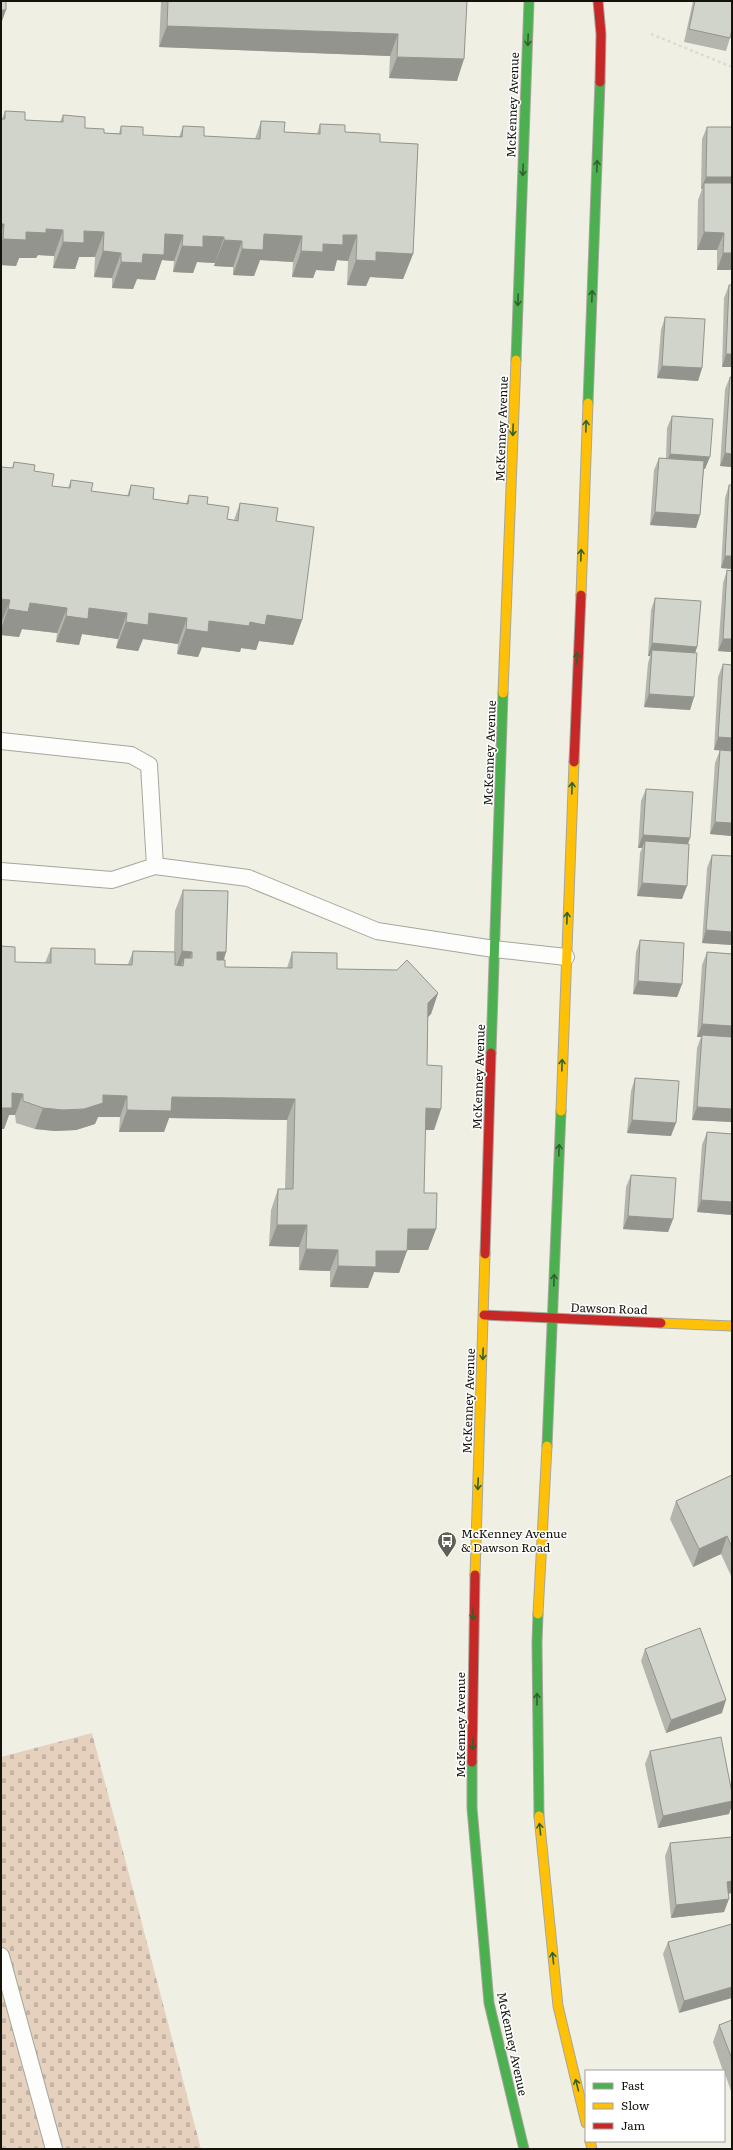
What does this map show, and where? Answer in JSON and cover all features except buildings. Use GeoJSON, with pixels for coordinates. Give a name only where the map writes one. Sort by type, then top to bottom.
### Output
{"type":"FeatureCollection","features":[{"type":"Feature","properties":{"kind":"main road","name":"McKenney Avenue"},"geometry":{"type":"LineString","coordinates":[[524,2149],[489,2003],[472,1808],[473,1631],[484,1315],[494,949],[529,1]]}},
{"type":"Feature","properties":{"kind":"main road"},"geometry":{"type":"LineString","coordinates":[[585,2119],[558,2006],[538,1808],[537,1643],[553,1319],[600,89],[601,34],[598,1]]}},
{"type":"Feature","properties":{"kind":"main road","name":"Dawson Road"},"geometry":{"type":"LineString","coordinates":[[484,1315],[732,1326]]}},
{"type":"Feature","properties":{"kind":"lane"},"geometry":{"type":"LineString","coordinates":[[1,741],[131,755],[150,765],[155,866]]}},
{"type":"Feature","properties":{"kind":"lane"},"geometry":{"type":"LineString","coordinates":[[1,871],[112,880],[155,866],[248,878],[377,931],[494,949],[566,957]]}},
{"type":"Feature","properties":{"kind":"lane"},"geometry":{"type":"LineString","coordinates":[[1,1956],[54,2149]]}},
{"type":"Feature","properties":{"kind":"path"},"geometry":{"type":"LineString","coordinates":[[651,34],[732,67]]}},
{"type":"Feature","properties":{"kind":"green space"},"geometry":{"type":"Polygon","coordinates":[[[92,1733],[201,2149],[1,2149],[1,1757],[92,1733]]]}},
{"type":"Feature","properties":{"kind":"traffic: fast"},"geometry":{"type":"LineString","coordinates":[[516,360],[529,1]]}},
{"type":"Feature","properties":{"kind":"traffic: fast"},"geometry":{"type":"LineString","coordinates":[[588,403],[600,82]]}},
{"type":"Feature","properties":{"kind":"traffic: fast"},"geometry":{"type":"LineString","coordinates":[[491,1053],[503,693]]}},
{"type":"Feature","properties":{"kind":"traffic: fast"},"geometry":{"type":"LineString","coordinates":[[547,1446],[561,1111]]}},
{"type":"Feature","properties":{"kind":"traffic: fast"},"geometry":{"type":"LineString","coordinates":[[538,1614],[539,1816]]}},
{"type":"Feature","properties":{"kind":"traffic: fast"},"geometry":{"type":"LineString","coordinates":[[472,1762],[472,1808],[489,2003],[524,2149]]}},
{"type":"Feature","properties":{"kind":"traffic: slow"},"geometry":{"type":"LineString","coordinates":[[503,693],[516,360]]}},
{"type":"Feature","properties":{"kind":"traffic: slow"},"geometry":{"type":"LineString","coordinates":[[581,595],[588,403]]}},
{"type":"Feature","properties":{"kind":"traffic: slow"},"geometry":{"type":"LineString","coordinates":[[561,1111],[574,762]]}},
{"type":"Feature","properties":{"kind":"traffic: slow"},"geometry":{"type":"LineString","coordinates":[[475,1575],[485,1254]]}},
{"type":"Feature","properties":{"kind":"traffic: slow"},"geometry":{"type":"LineString","coordinates":[[661,1323],[732,1326]]}},
{"type":"Feature","properties":{"kind":"traffic: slow"},"geometry":{"type":"LineString","coordinates":[[538,1614],[547,1446]]}},
{"type":"Feature","properties":{"kind":"traffic: slow"},"geometry":{"type":"LineString","coordinates":[[539,1816],[558,2006],[585,2119]]}},
{"type":"Feature","properties":{"kind":"traffic: slow"},"geometry":{"type":"LineString","coordinates":[[590,2142],[592,2149]]}},
{"type":"Feature","properties":{"kind":"traffic: jam"},"geometry":{"type":"LineString","coordinates":[[598,1],[601,34],[600,82]]}},
{"type":"Feature","properties":{"kind":"traffic: jam"},"geometry":{"type":"LineString","coordinates":[[574,762],[581,595]]}},
{"type":"Feature","properties":{"kind":"traffic: jam"},"geometry":{"type":"LineString","coordinates":[[485,1254],[491,1053]]}},
{"type":"Feature","properties":{"kind":"traffic: jam"},"geometry":{"type":"LineString","coordinates":[[484,1315],[661,1323]]}},
{"type":"Feature","properties":{"kind":"traffic: jam"},"geometry":{"type":"LineString","coordinates":[[472,1762],[475,1575]]}},
{"type":"Feature","properties":{"kind":"place","name":"McKenney Avenue & Dawson Road"},"geometry":{"type":"Point","coordinates":[447,1558]}}]}
